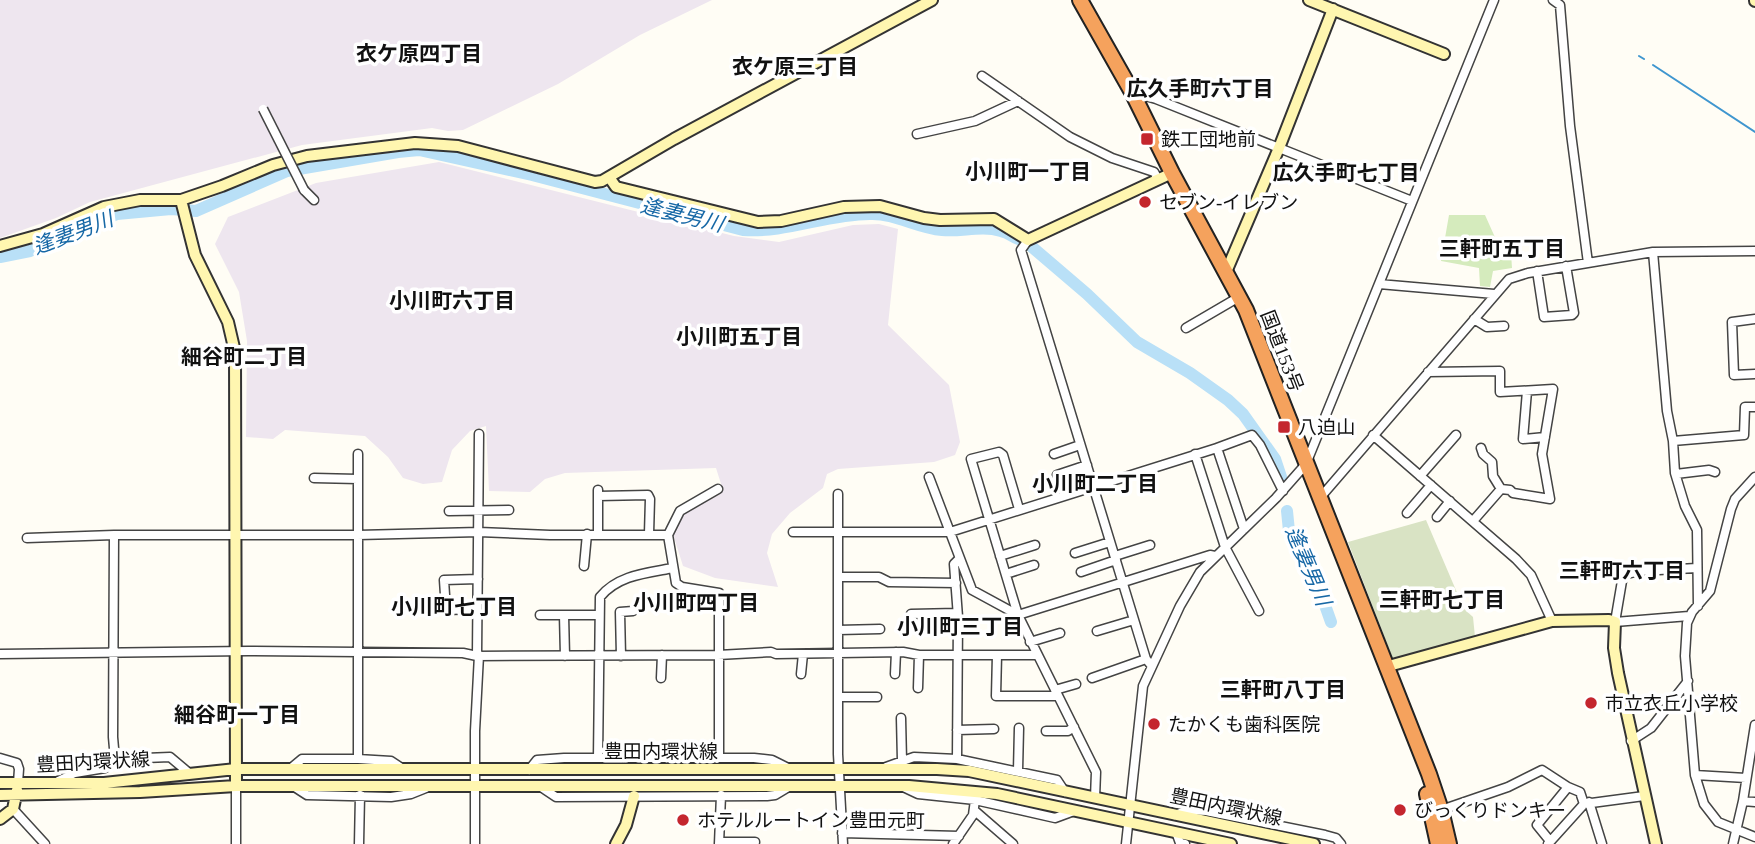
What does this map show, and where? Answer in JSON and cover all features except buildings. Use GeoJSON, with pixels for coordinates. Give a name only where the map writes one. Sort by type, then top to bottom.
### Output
{"type":"FeatureCollection","features":[{"type":"Feature","properties":{"kind":"highway","name":"国道153号"},"geometry":{"type":"LineString","coordinates":[[1080,0],[1132,92],[1239,297],[1441,810],[1449,844]]}},
{"type":"Feature","properties":{"kind":"highway","name":"国道153号"},"geometry":{"type":"LineString","coordinates":[[1411,732],[1412,747],[1430,802],[1438,844]]}},
{"type":"Feature","properties":{"kind":"street"},"geometry":{"type":"LineString","coordinates":[[0,246],[43,234],[104,207],[121,203],[140,200],[182,207],[290,159],[415,143],[458,146],[595,182],[609,177],[932,0]]}},
{"type":"Feature","properties":{"kind":"street"},"geometry":{"type":"LineString","coordinates":[[1309,0],[1444,54]]}},
{"type":"Feature","properties":{"kind":"street"},"geometry":{"type":"LineString","coordinates":[[1126,844],[1148,662],[1192,583],[1306,464],[1494,0]]}},
{"type":"Feature","properties":{"kind":"street"},"geometry":{"type":"LineString","coordinates":[[1553,0],[1560,5],[1570,126],[1588,263]]}},
{"type":"Feature","properties":{"kind":"street"},"geometry":{"type":"LineString","coordinates":[[1226,272],[1279,148],[1333,9]]}},
{"type":"Feature","properties":{"kind":"street"},"geometry":{"type":"LineString","coordinates":[[982,76],[1070,137],[1112,158],[1154,172],[1158,179]]}},
{"type":"Feature","properties":{"kind":"street"},"geometry":{"type":"LineString","coordinates":[[1132,92],[1156,99],[1412,201]]}},
{"type":"Feature","properties":{"kind":"street"},"geometry":{"type":"LineString","coordinates":[[917,134],[975,121],[1018,101]]}},
{"type":"Feature","properties":{"kind":"street"},"geometry":{"type":"LineString","coordinates":[[262,109],[304,190],[314,200]]}},
{"type":"Feature","properties":{"kind":"street"},"geometry":{"type":"LineString","coordinates":[[1148,662],[1021,250],[1028,240],[1172,173]]}},
{"type":"Feature","properties":{"kind":"street"},"geometry":{"type":"LineString","coordinates":[[609,177],[616,187],[751,221],[781,221],[844,207],[880,206],[940,220],[994,219],[1028,240]]}},
{"type":"Feature","properties":{"kind":"street"},"geometry":{"type":"LineString","coordinates":[[182,207],[199,266],[228,322],[235,352],[236,844]]}},
{"type":"Feature","properties":{"kind":"street"},"geometry":{"type":"LineString","coordinates":[[1319,499],[1494,293],[1509,279],[1537,271],[1653,252],[1755,251]]}},
{"type":"Feature","properties":{"kind":"street"},"geometry":{"type":"LineString","coordinates":[[1653,252],[1667,411],[1676,474],[1685,506],[1697,530],[1698,606]]}},
{"type":"Feature","properties":{"kind":"street"},"geometry":{"type":"LineString","coordinates":[[1537,271],[1544,317],[1573,315],[1566,266]]}},
{"type":"Feature","properties":{"kind":"street"},"geometry":{"type":"LineString","coordinates":[[1379,284],[1494,293]]}},
{"type":"Feature","properties":{"kind":"street"},"geometry":{"type":"LineString","coordinates":[[1186,328],[1239,297]]}},
{"type":"Feature","properties":{"kind":"street"},"geometry":{"type":"LineString","coordinates":[[1474,319],[1487,327],[1504,326]]}},
{"type":"Feature","properties":{"kind":"street"},"geometry":{"type":"LineString","coordinates":[[1755,319],[1732,322],[1734,375],[1755,374]]}},
{"type":"Feature","properties":{"kind":"street"},"geometry":{"type":"LineString","coordinates":[[1428,372],[1500,371],[1500,392],[1553,389],[1542,454],[1550,499],[1513,494],[1510,490],[1501,489]]}},
{"type":"Feature","properties":{"kind":"street"},"geometry":{"type":"LineString","coordinates":[[1527,391],[1523,439],[1545,437]]}},
{"type":"Feature","properties":{"kind":"street"},"geometry":{"type":"LineString","coordinates":[[1673,441],[1744,435],[1745,407],[1755,407]]}},
{"type":"Feature","properties":{"kind":"street"},"geometry":{"type":"LineString","coordinates":[[475,844],[479,435]]}},
{"type":"Feature","properties":{"kind":"street"},"geometry":{"type":"LineString","coordinates":[[793,532],[950,532],[1252,435],[1260,445],[1283,491]]}},
{"type":"Feature","properties":{"kind":"street"},"geometry":{"type":"LineString","coordinates":[[1373,435],[1473,520],[1531,575],[1552,621]]}},
{"type":"Feature","properties":{"kind":"street"},"geometry":{"type":"LineString","coordinates":[[1420,476],[1456,435]]}},
{"type":"Feature","properties":{"kind":"street"},"geometry":{"type":"LineString","coordinates":[[1055,454],[1080,445]]}},
{"type":"Feature","properties":{"kind":"street"},"geometry":{"type":"LineString","coordinates":[[1217,447],[1244,529]]}},
{"type":"Feature","properties":{"kind":"street"},"geometry":{"type":"LineString","coordinates":[[1481,448],[1483,454],[1492,462],[1493,476],[1501,489]]}},
{"type":"Feature","properties":{"kind":"street"},"geometry":{"type":"LineString","coordinates":[[1019,509],[1003,455],[999,452],[971,459],[1018,615],[1036,656],[1096,772],[1095,798]]}},
{"type":"Feature","properties":{"kind":"street"},"geometry":{"type":"LineString","coordinates":[[358,454],[358,759]]}},
{"type":"Feature","properties":{"kind":"street"},"geometry":{"type":"LineString","coordinates":[[1195,454],[1224,547],[1259,611]]}},
{"type":"Feature","properties":{"kind":"street"},"geometry":{"type":"LineString","coordinates":[[1057,475],[1087,465]]}},
{"type":"Feature","properties":{"kind":"street"},"geometry":{"type":"LineString","coordinates":[[1676,474],[1709,470],[1715,472]]}},
{"type":"Feature","properties":{"kind":"street"},"geometry":{"type":"LineString","coordinates":[[929,477],[971,590],[1018,615],[1210,555],[1215,556]]}},
{"type":"Feature","properties":{"kind":"street"},"geometry":{"type":"LineString","coordinates":[[1755,477],[1735,499],[1710,591],[1689,616],[1685,643],[1695,775],[1704,804],[1718,822],[1755,837]]}},
{"type":"Feature","properties":{"kind":"street"},"geometry":{"type":"LineString","coordinates":[[314,478],[358,479]]}},
{"type":"Feature","properties":{"kind":"street"},"geometry":{"type":"LineString","coordinates":[[1407,513],[1431,485]]}},
{"type":"Feature","properties":{"kind":"street"},"geometry":{"type":"LineString","coordinates":[[718,489],[680,511],[668,535],[676,583],[682,587],[719,593],[719,758]]}},
{"type":"Feature","properties":{"kind":"street"},"geometry":{"type":"LineString","coordinates":[[1473,520],[1501,489]]}},
{"type":"Feature","properties":{"kind":"street"},"geometry":{"type":"LineString","coordinates":[[598,533],[598,493],[648,495],[649,534]]}},
{"type":"Feature","properties":{"kind":"street"},"geometry":{"type":"LineString","coordinates":[[838,494],[839,769],[843,844]]}},
{"type":"Feature","properties":{"kind":"street"},"geometry":{"type":"LineString","coordinates":[[1437,517],[1450,501]]}},
{"type":"Feature","properties":{"kind":"street"},"geometry":{"type":"LineString","coordinates":[[449,511],[509,510]]}},
{"type":"Feature","properties":{"kind":"street"},"geometry":{"type":"LineString","coordinates":[[27,538],[479,532],[668,535]]}},
{"type":"Feature","properties":{"kind":"street"},"geometry":{"type":"LineString","coordinates":[[584,566],[587,534]]}},
{"type":"Feature","properties":{"kind":"street"},"geometry":{"type":"LineString","coordinates":[[114,535],[115,760]]}},
{"type":"Feature","properties":{"kind":"street"},"geometry":{"type":"LineString","coordinates":[[1074,553],[1110,542]]}},
{"type":"Feature","properties":{"kind":"street"},"geometry":{"type":"LineString","coordinates":[[1000,556],[1035,545]]}},
{"type":"Feature","properties":{"kind":"street"},"geometry":{"type":"LineString","coordinates":[[1080,572],[1150,545]]}},
{"type":"Feature","properties":{"kind":"street"},"geometry":{"type":"LineString","coordinates":[[957,759],[957,613],[954,564],[958,560]]}},
{"type":"Feature","properties":{"kind":"street"},"geometry":{"type":"LineString","coordinates":[[1006,574],[1034,565]]}},
{"type":"Feature","properties":{"kind":"street"},"geometry":{"type":"LineString","coordinates":[[598,758],[600,597],[626,578],[673,568]]}},
{"type":"Feature","properties":{"kind":"street"},"geometry":{"type":"LineString","coordinates":[[1656,844],[1631,741],[1614,648],[1615,622],[1623,575],[1639,571],[1697,568]]}},
{"type":"Feature","properties":{"kind":"street"},"geometry":{"type":"LineString","coordinates":[[839,577],[879,577],[889,582],[956,583]]}},
{"type":"Feature","properties":{"kind":"street"},"geometry":{"type":"LineString","coordinates":[[477,609],[446,610],[444,580],[478,579]]}},
{"type":"Feature","properties":{"kind":"street"},"geometry":{"type":"LineString","coordinates":[[621,656],[620,612],[633,611]]}},
{"type":"Feature","properties":{"kind":"street"},"geometry":{"type":"LineString","coordinates":[[911,614],[957,613]]}},
{"type":"Feature","properties":{"kind":"street"},"geometry":{"type":"LineString","coordinates":[[540,615],[599,615]]}},
{"type":"Feature","properties":{"kind":"street"},"geometry":{"type":"LineString","coordinates":[[564,615],[565,656]]}},
{"type":"Feature","properties":{"kind":"street"},"geometry":{"type":"LineString","coordinates":[[1385,667],[1552,621],[1615,622],[1689,616]]}},
{"type":"Feature","properties":{"kind":"street"},"geometry":{"type":"LineString","coordinates":[[1097,631],[1134,620]]}},
{"type":"Feature","properties":{"kind":"street"},"geometry":{"type":"LineString","coordinates":[[838,630],[880,629]]}},
{"type":"Feature","properties":{"kind":"street"},"geometry":{"type":"LineString","coordinates":[[1030,642],[1060,633]]}},
{"type":"Feature","properties":{"kind":"street"},"geometry":{"type":"LineString","coordinates":[[0,654],[358,651],[463,653],[478,656],[621,656],[896,652],[919,655],[1036,656]]}},
{"type":"Feature","properties":{"kind":"street"},"geometry":{"type":"LineString","coordinates":[[895,674],[896,652]]}},
{"type":"Feature","properties":{"kind":"street"},"geometry":{"type":"LineString","coordinates":[[801,674],[803,654]]}},
{"type":"Feature","properties":{"kind":"street"},"geometry":{"type":"LineString","coordinates":[[662,655],[662,678]]}},
{"type":"Feature","properties":{"kind":"street"},"geometry":{"type":"LineString","coordinates":[[918,688],[919,655]]}},
{"type":"Feature","properties":{"kind":"street"},"geometry":{"type":"LineString","coordinates":[[997,655],[996,696],[1057,693],[1076,684]]}},
{"type":"Feature","properties":{"kind":"street"},"geometry":{"type":"LineString","coordinates":[[1092,678],[1148,662]]}},
{"type":"Feature","properties":{"kind":"street"},"geometry":{"type":"LineString","coordinates":[[1631,741],[1651,728],[1688,681]]}},
{"type":"Feature","properties":{"kind":"street"},"geometry":{"type":"LineString","coordinates":[[838,697],[877,697]]}},
{"type":"Feature","properties":{"kind":"street"},"geometry":{"type":"LineString","coordinates":[[901,718],[902,761]]}},
{"type":"Feature","properties":{"kind":"street"},"geometry":{"type":"LineString","coordinates":[[1733,844],[1738,831],[1755,725]]}},
{"type":"Feature","properties":{"kind":"street"},"geometry":{"type":"LineString","coordinates":[[1046,731],[1068,731],[1074,727]]}},
{"type":"Feature","properties":{"kind":"street"},"geometry":{"type":"LineString","coordinates":[[1018,771],[1019,728]]}},
{"type":"Feature","properties":{"kind":"street"},"geometry":{"type":"LineString","coordinates":[[957,730],[994,729]]}},
{"type":"Feature","properties":{"kind":"street"},"geometry":{"type":"LineString","coordinates":[[55,782],[75,773],[105,768],[115,760],[170,757],[189,773]]}},
{"type":"Feature","properties":{"kind":"street"},"geometry":{"type":"LineString","coordinates":[[883,768],[914,757],[957,759],[1057,780],[1065,792]]}},
{"type":"Feature","properties":{"kind":"street"},"geometry":{"type":"LineString","coordinates":[[0,758],[17,763],[19,769],[13,809],[0,819]]}},
{"type":"Feature","properties":{"kind":"street"},"geometry":{"type":"LineString","coordinates":[[529,770],[537,760],[544,758],[772,760],[788,768]]}},
{"type":"Feature","properties":{"kind":"street"},"geometry":{"type":"LineString","coordinates":[[626,758],[642,769]]}},
{"type":"Feature","properties":{"kind":"street"},"geometry":{"type":"LineString","coordinates":[[657,769],[672,758]]}},
{"type":"Feature","properties":{"kind":"street"},"geometry":{"type":"LineString","coordinates":[[290,769],[302,759],[391,761],[403,769]]}},
{"type":"Feature","properties":{"kind":"street","name":"豊田内環状線"},"geometry":{"type":"LineString","coordinates":[[0,795],[55,782],[104,783],[236,769],[883,768],[970,771],[1314,844]]}},
{"type":"Feature","properties":{"kind":"street"},"geometry":{"type":"LineString","coordinates":[[1441,810],[1508,787],[1542,770],[1580,792],[1602,844]]}},
{"type":"Feature","properties":{"kind":"street"},"geometry":{"type":"LineString","coordinates":[[1695,775],[1746,778]]}},
{"type":"Feature","properties":{"kind":"street","name":"豊田内環状線"},"geometry":{"type":"LineString","coordinates":[[0,783],[17,789],[140,792],[236,786],[900,786],[997,794],[1231,844]]}},
{"type":"Feature","properties":{"kind":"street"},"geometry":{"type":"LineString","coordinates":[[293,786],[307,795],[403,796],[427,787]]}},
{"type":"Feature","properties":{"kind":"street"},"geometry":{"type":"LineString","coordinates":[[666,796],[681,786]]}},
{"type":"Feature","properties":{"kind":"street"},"geometry":{"type":"LineString","coordinates":[[541,787],[556,797],[775,795],[790,786]]}},
{"type":"Feature","properties":{"kind":"street"},"geometry":{"type":"LineString","coordinates":[[900,786],[918,794],[975,800],[1055,818],[1074,811]]}},
{"type":"Feature","properties":{"kind":"street"},"geometry":{"type":"LineString","coordinates":[[1568,787],[1537,825],[1549,843],[1586,803],[1644,796]]}},
{"type":"Feature","properties":{"kind":"street"},"geometry":{"type":"LineString","coordinates":[[359,844],[360,795]]}},
{"type":"Feature","properties":{"kind":"street"},"geometry":{"type":"LineString","coordinates":[[616,844],[626,825],[634,796]]}},
{"type":"Feature","properties":{"kind":"street"},"geometry":{"type":"LineString","coordinates":[[720,796],[719,843],[754,842]]}},
{"type":"Feature","properties":{"kind":"street"},"geometry":{"type":"LineString","coordinates":[[953,844],[975,811],[975,800]]}},
{"type":"Feature","properties":{"kind":"street"},"geometry":{"type":"LineString","coordinates":[[1743,801],[1755,802]]}},
{"type":"Feature","properties":{"kind":"street"},"geometry":{"type":"LineString","coordinates":[[13,809],[45,844]]}},
{"type":"Feature","properties":{"kind":"street"},"geometry":{"type":"LineString","coordinates":[[1175,815],[1188,810],[1206,811],[1336,838],[1341,844]]}},
{"type":"Feature","properties":{"kind":"street"},"geometry":{"type":"LineString","coordinates":[[975,811],[1013,844]]}},
{"type":"Feature","properties":{"kind":"street"},"geometry":{"type":"LineString","coordinates":[[1176,832],[1180,843],[1185,844]]}},
{"type":"Feature","properties":{"kind":"street"},"geometry":{"type":"LineString","coordinates":[[842,833],[959,836]]}},
{"type":"Feature","properties":{"kind":"shaded area"},"geometry":{"type":"Polygon","coordinates":[[[0,0],[712,0],[640,35],[558,84],[463,130],[432,128],[302,145],[90,202],[56,218],[0,238],[0,0]]]}},
{"type":"Feature","properties":{"kind":"shaded area"},"geometry":{"type":"Polygon","coordinates":[[[439,162],[734,236],[779,242],[853,225],[879,224],[898,229],[888,325],[949,385],[960,442],[955,455],[934,462],[838,469],[827,474],[823,488],[790,513],[772,534],[767,553],[778,587],[715,578],[683,566],[672,531],[689,506],[722,487],[716,468],[565,473],[545,479],[530,492],[489,491],[486,426],[470,431],[452,450],[442,482],[423,484],[403,478],[388,457],[365,436],[285,430],[273,439],[246,437],[247,341],[239,292],[215,244],[228,217],[316,183],[439,162]]]}},
{"type":"Feature","properties":{"kind":"green space"},"geometry":{"type":"Polygon","coordinates":[[[1449,215],[1485,215],[1498,244],[1511,253],[1512,268],[1493,271],[1490,287],[1480,286],[1479,268],[1441,261],[1449,215]]]}},
{"type":"Feature","properties":{"kind":"green space"},"geometry":{"type":"Polygon","coordinates":[[[1426,520],[1464,609],[1473,617],[1475,637],[1394,662],[1348,542],[1426,520]]]}},
{"type":"Feature","properties":{"kind":"waterway"},"geometry":{"type":"LineString","coordinates":[[1639,56],[1644,59]]}},
{"type":"Feature","properties":{"kind":"waterway"},"geometry":{"type":"LineString","coordinates":[[1653,65],[1755,132]]}},
{"type":"Feature","properties":{"kind":"waterway","name":"逢妻男川"},"geometry":{"type":"LineString","coordinates":[[0,257],[30,251],[117,214],[171,209],[196,211],[287,171],[419,150],[532,175],[743,230],[775,229],[870,214],[942,230],[994,229],[1025,241],[1087,294],[1137,342],[1190,373],[1228,400],[1243,414],[1275,459],[1282,480]]}},
{"type":"Feature","properties":{"kind":"waterway","name":"逢妻男川"},"geometry":{"type":"LineString","coordinates":[[1287,511],[1289,531],[1315,577],[1331,622]]}},
{"type":"Feature","properties":{"kind":"place","name":"鉄工団地前"},"geometry":{"type":"Point","coordinates":[1147,139]}},
{"type":"Feature","properties":{"kind":"place","name":"セブン-イレブン"},"geometry":{"type":"Point","coordinates":[1145,202]}},
{"type":"Feature","properties":{"kind":"place","name":"八迫山"},"geometry":{"type":"Point","coordinates":[1284,427]}},
{"type":"Feature","properties":{"kind":"place","name":"市立衣丘小学校"},"geometry":{"type":"Point","coordinates":[1591,703]}},
{"type":"Feature","properties":{"kind":"place","name":"たかくも歯科医院"},"geometry":{"type":"Point","coordinates":[1154,724]}},
{"type":"Feature","properties":{"kind":"place","name":"びっくりドンキー"},"geometry":{"type":"Point","coordinates":[1400,810]}},
{"type":"Feature","properties":{"kind":"place","name":"ホテルルートイン豊田元町"},"geometry":{"type":"Point","coordinates":[683,820]}},
{"type":"Feature","properties":{"kind":"district","name":"衣ケ原四丁目"},"geometry":{"type":"Point","coordinates":[419,54]}},
{"type":"Feature","properties":{"kind":"district","name":"衣ケ原三丁目"},"geometry":{"type":"Point","coordinates":[795,67]}},
{"type":"Feature","properties":{"kind":"district","name":"広久手町六丁目"},"geometry":{"type":"Point","coordinates":[1200,89]}},
{"type":"Feature","properties":{"kind":"district","name":"小川町一丁目"},"geometry":{"type":"Point","coordinates":[1028,172]}},
{"type":"Feature","properties":{"kind":"district","name":"広久手町七丁目"},"geometry":{"type":"Point","coordinates":[1346,173]}},
{"type":"Feature","properties":{"kind":"district","name":"三軒町五丁目"},"geometry":{"type":"Point","coordinates":[1502,249]}},
{"type":"Feature","properties":{"kind":"district","name":"小川町六丁目"},"geometry":{"type":"Point","coordinates":[452,301]}},
{"type":"Feature","properties":{"kind":"district","name":"小川町五丁目"},"geometry":{"type":"Point","coordinates":[739,337]}},
{"type":"Feature","properties":{"kind":"district","name":"細谷町二丁目"},"geometry":{"type":"Point","coordinates":[244,357]}},
{"type":"Feature","properties":{"kind":"district","name":"小川町二丁目"},"geometry":{"type":"Point","coordinates":[1095,484]}},
{"type":"Feature","properties":{"kind":"district","name":"三軒町六丁目"},"geometry":{"type":"Point","coordinates":[1622,571]}},
{"type":"Feature","properties":{"kind":"district","name":"三軒町七丁目"},"geometry":{"type":"Point","coordinates":[1442,600]}},
{"type":"Feature","properties":{"kind":"district","name":"小川町四丁目"},"geometry":{"type":"Point","coordinates":[696,603]}},
{"type":"Feature","properties":{"kind":"district","name":"小川町七丁目"},"geometry":{"type":"Point","coordinates":[454,607]}},
{"type":"Feature","properties":{"kind":"district","name":"小川町三丁目"},"geometry":{"type":"Point","coordinates":[960,627]}},
{"type":"Feature","properties":{"kind":"district","name":"三軒町八丁目"},"geometry":{"type":"Point","coordinates":[1283,690]}},
{"type":"Feature","properties":{"kind":"district","name":"細谷町一丁目"},"geometry":{"type":"Point","coordinates":[237,715]}}]}
